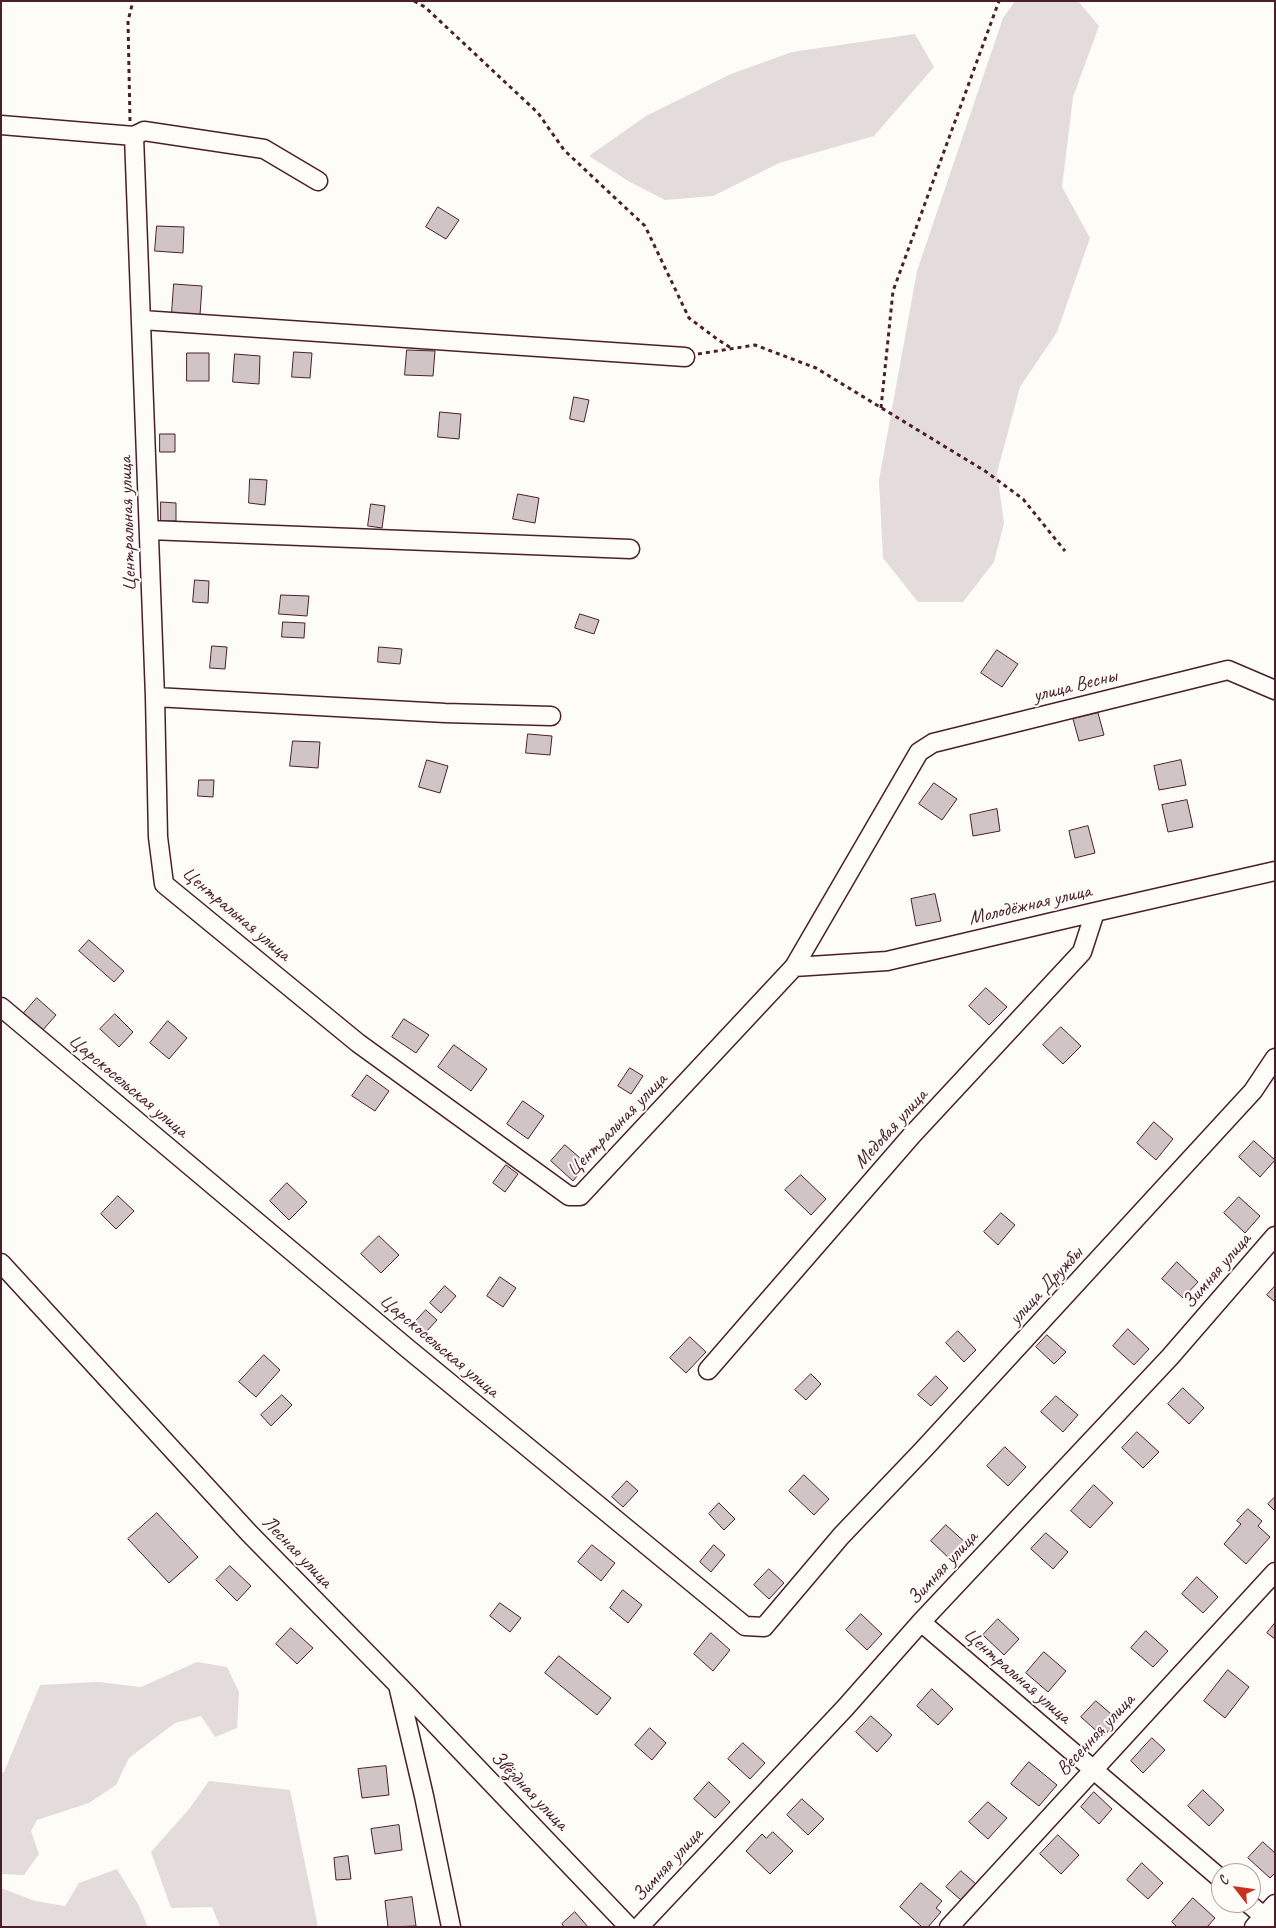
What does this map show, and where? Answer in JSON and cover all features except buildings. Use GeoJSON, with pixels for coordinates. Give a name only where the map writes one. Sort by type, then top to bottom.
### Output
{"type":"FeatureCollection","features":[{"type":"Feature","properties":{"kind":"street"},"geometry":{"type":"LineString","coordinates":[[1,125],[134,136],[144,131],[264,149],[318,181]]}},
{"type":"Feature","properties":{"kind":"street","name":"Центральная улица"},"geometry":{"type":"LineString","coordinates":[[134,136],[155,697],[158,837],[164,884],[358,1043],[569,1196],[580,1196],[794,967],[919,752],[934,743]]}},
{"type":"Feature","properties":{"kind":"street"},"geometry":{"type":"LineString","coordinates":[[142,320],[685,357]]}},
{"type":"Feature","properties":{"kind":"street"},"geometry":{"type":"LineString","coordinates":[[149,530],[630,549]]}},
{"type":"Feature","properties":{"kind":"street","name":"улица Весны"},"geometry":{"type":"LineString","coordinates":[[934,743],[1228,670],[1275,690]]}},
{"type":"Feature","properties":{"kind":"street"},"geometry":{"type":"LineString","coordinates":[[155,697],[444,713],[551,716]]}},
{"type":"Feature","properties":{"kind":"street","name":"Молодёжная улица"},"geometry":{"type":"LineString","coordinates":[[794,967],[887,961],[1275,871]]}},
{"type":"Feature","properties":{"kind":"street","name":"Медовая улица"},"geometry":{"type":"LineString","coordinates":[[708,1370],[912,1135],[1082,952],[1095,912]]}},
{"type":"Feature","properties":{"kind":"street","name":"Царскосельская улица"},"geometry":{"type":"LineString","coordinates":[[1,1007],[407,1348],[745,1626],[764,1627],[841,1536]]}},
{"type":"Feature","properties":{"kind":"street","name":"улица Дружбы"},"geometry":{"type":"LineString","coordinates":[[841,1536],[943,1429],[1228,1119],[1253,1091],[1275,1058]]}},
{"type":"Feature","properties":{"kind":"street","name":"Зимняя улица"},"geometry":{"type":"LineString","coordinates":[[640,1927],[845,1708],[921,1622],[1170,1357],[1275,1236]]}},
{"type":"Feature","properties":{"kind":"street","name":"Лесная улица"},"geometry":{"type":"LineString","coordinates":[[1,1263],[249,1533],[398,1686]]}},
{"type":"Feature","properties":{"kind":"street","name":"Весенняя улица"},"geometry":{"type":"LineString","coordinates":[[949,1927],[1275,1572]]}},
{"type":"Feature","properties":{"kind":"street","name":"Центральная улица"},"geometry":{"type":"LineString","coordinates":[[921,1622],[1211,1871]]}},
{"type":"Feature","properties":{"kind":"street"},"geometry":{"type":"LineString","coordinates":[[398,1686],[424,1796],[451,1927]]}},
{"type":"Feature","properties":{"kind":"street","name":"Звёздная улица"},"geometry":{"type":"LineString","coordinates":[[398,1686],[629,1927]]}},
{"type":"Feature","properties":{"kind":"path"},"geometry":{"type":"LineString","coordinates":[[133,1],[128,21],[130,122],[134,136]]}},
{"type":"Feature","properties":{"kind":"path"},"geometry":{"type":"LineString","coordinates":[[414,1],[425,7],[538,113],[564,150],[645,226],[688,318],[716,339],[732,348]]}},
{"type":"Feature","properties":{"kind":"path"},"geometry":{"type":"LineString","coordinates":[[881,408],[893,291],[1000,1]]}},
{"type":"Feature","properties":{"kind":"path"},"geometry":{"type":"LineString","coordinates":[[685,357],[754,345],[816,368],[985,471],[1023,499],[1065,551]]}},
{"type":"Feature","properties":{"kind":"shaded area"},"geometry":{"type":"Polygon","coordinates":[[[1015,1],[1078,1],[1099,26],[1073,97],[1062,187],[1090,238],[1057,332],[1020,387],[997,473],[1004,523],[994,562],[963,602],[918,602],[883,558],[879,480],[917,271],[1003,18],[1015,1]]]}},
{"type":"Feature","properties":{"kind":"shaded area"},"geometry":{"type":"Polygon","coordinates":[[[915,34],[934,67],[874,136],[779,163],[713,196],[665,200],[630,182],[589,156],[646,116],[731,74],[792,52],[915,34]]]}},
{"type":"Feature","properties":{"kind":"shaded area"},"geometry":{"type":"Polygon","coordinates":[[[197,1662],[227,1667],[239,1692],[237,1728],[215,1737],[201,1716],[175,1723],[129,1758],[116,1785],[89,1803],[37,1820],[31,1831],[39,1854],[24,1875],[1,1874],[1,1772],[4,1772],[40,1685],[98,1682],[141,1687],[197,1662]]]}},
{"type":"Feature","properties":{"kind":"shaded area"},"geometry":{"type":"Polygon","coordinates":[[[209,1781],[290,1790],[318,1927],[220,1927],[212,1907],[171,1908],[151,1852],[189,1809],[209,1781]]]}},
{"type":"Feature","properties":{"kind":"shaded area"},"geometry":{"type":"Polygon","coordinates":[[[117,1869],[138,1904],[148,1927],[1,1927],[1,1888],[35,1901],[65,1906],[79,1883],[117,1869]]]}}]}
